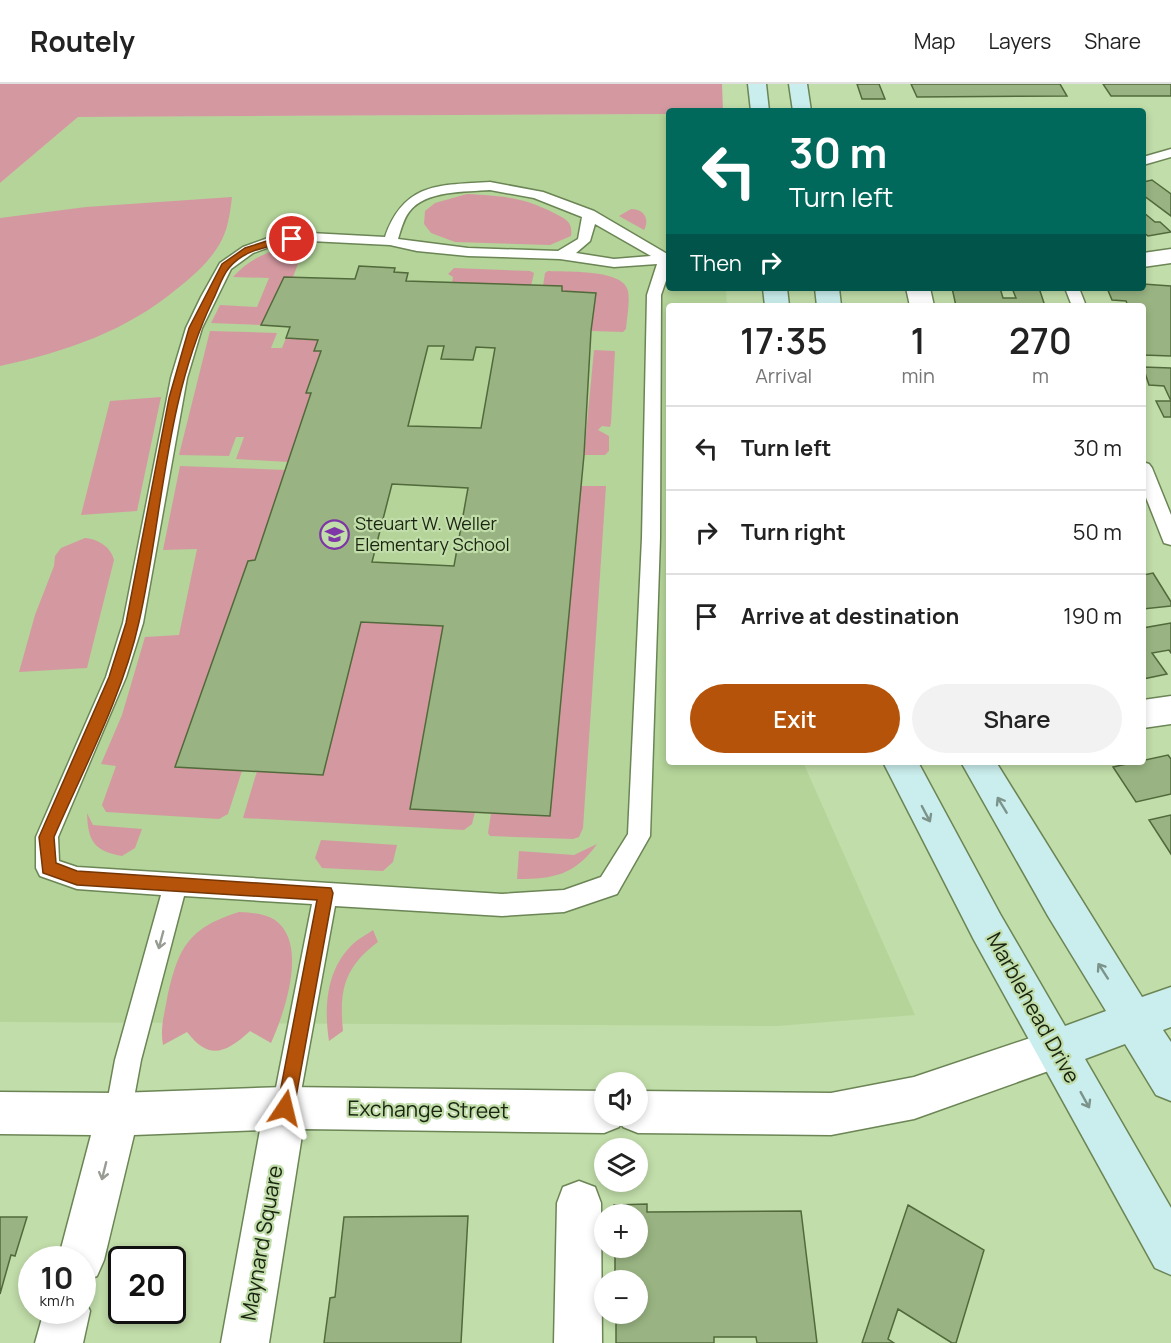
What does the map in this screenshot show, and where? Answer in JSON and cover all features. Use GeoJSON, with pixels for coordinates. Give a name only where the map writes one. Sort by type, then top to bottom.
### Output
{"type":"FeatureCollection","features":[{"type":"Feature","properties":{"kind":"street"},"geometry":{"type":"LineString","coordinates":[[757,84],[760,108]]}},
{"type":"Feature","properties":{"kind":"street"},"geometry":{"type":"LineString","coordinates":[[798,84],[802,108]]}},
{"type":"Feature","properties":{"kind":"street"},"geometry":{"type":"LineString","coordinates":[[1146,260],[1171,256]]}},
{"type":"Feature","properties":{"kind":"street"},"geometry":{"type":"LineString","coordinates":[[1146,714],[1171,710]]}},
{"type":"Feature","properties":{"kind":"street","name":"Marblehead Drive"},"geometry":{"type":"LineString","coordinates":[[902,765],[987,927],[1171,1252]]}},
{"type":"Feature","properties":{"kind":"street"},"geometry":{"type":"LineString","coordinates":[[980,765],[1061,903],[1153,1014],[1171,1080]]}},
{"type":"Feature","properties":{"kind":"street"},"geometry":{"type":"LineString","coordinates":[[648,1112],[831,1114],[914,1098],[1153,1014]]}},
{"type":"Feature","properties":{"kind":"street","name":"Exchange Street"},"geometry":{"type":"LineString","coordinates":[[0,1113],[117,1114],[285,1108],[594,1112]]}},
{"type":"Feature","properties":{"kind":"street","name":"Maynard Square"},"geometry":{"type":"LineString","coordinates":[[245,1343],[285,1108]]}},
{"type":"Feature","properties":{"kind":"street"},"geometry":{"type":"LineString","coordinates":[[84,1246],[117,1114]]}},
{"type":"Feature","properties":{"kind":"street"},"geometry":{"type":"LineString","coordinates":[[578,1343],[579,1203]]}},
{"type":"Feature","properties":{"kind":"street"},"geometry":{"type":"LineString","coordinates":[[59,1343],[64,1324]]}},
{"type":"Feature","properties":{"kind":"lane"},"geometry":{"type":"LineString","coordinates":[[1146,160],[1171,153]]}},
{"type":"Feature","properties":{"kind":"lane"},"geometry":{"type":"LineString","coordinates":[[390,241],[399,218],[408,205],[431,194],[454,189],[490,186],[520,189],[551,198],[588,214],[666,258]]}},
{"type":"Feature","properties":{"kind":"lane"},"geometry":{"type":"LineString","coordinates":[[560,255],[580,246],[589,233],[588,214]]}},
{"type":"Feature","properties":{"kind":"lane"},"geometry":{"type":"LineString","coordinates":[[666,259],[614,263],[560,255],[468,252],[417,248],[390,241],[310,237],[273,241],[248,250],[225,266],[194,328],[174,398],[133,623],[116,677],[47,837],[48,868],[77,878],[502,905],[564,902],[609,886],[639,837],[651,538],[654,295],[666,262]]}},
{"type":"Feature","properties":{"kind":"lane"},"geometry":{"type":"LineString","coordinates":[[1146,476],[1171,538]]}},
{"type":"Feature","properties":{"kind":"lane"},"geometry":{"type":"LineString","coordinates":[[117,1114],[128,1060],[176,883]]}},
{"type":"Feature","properties":{"kind":"lane"},"geometry":{"type":"LineString","coordinates":[[285,1108],[326,893]]}},
{"type":"Feature","properties":{"kind":"shaded area"},"geometry":{"type":"Polygon","coordinates":[[[0,84],[722,84],[723,108],[666,108],[666,114],[78,117],[0,183],[0,84]]]}},
{"type":"Feature","properties":{"kind":"shaded area","name":"Steuart W. Weller Elementary School"},"geometry":{"type":"Polygon","coordinates":[[[666,114],[666,291],[726,291],[727,303],[666,303],[666,765],[804,765],[915,1015],[777,1026],[0,1022],[0,183],[78,117],[666,114]]]}},
{"type":"Feature","properties":{"kind":"shaded area"},"geometry":{"type":"Polygon","coordinates":[[[467,194],[512,198],[543,208],[568,222],[571,227],[571,236],[550,245],[455,242],[431,233],[424,224],[425,211],[435,203],[467,194]]]}},
{"type":"Feature","properties":{"kind":"shaded area"},"geometry":{"type":"Polygon","coordinates":[[[232,197],[227,228],[215,251],[195,274],[158,303],[138,316],[94,338],[48,354],[0,366],[0,218],[86,207],[232,197]]]}},
{"type":"Feature","properties":{"kind":"shaded area"},"geometry":{"type":"Polygon","coordinates":[[[631,209],[636,209],[645,215],[644,230],[619,216],[631,209]]]}},
{"type":"Feature","properties":{"kind":"shaded area"},"geometry":{"type":"Polygon","coordinates":[[[305,245],[293,277],[284,277],[261,325],[211,323],[220,305],[257,307],[269,278],[233,277],[240,269],[266,254],[305,245]]]}},
{"type":"Feature","properties":{"kind":"shaded area"},"geometry":{"type":"Polygon","coordinates":[[[454,268],[534,273],[531,286],[452,283],[453,277],[448,274],[454,268]]]}},
{"type":"Feature","properties":{"kind":"shaded area"},"geometry":{"type":"Polygon","coordinates":[[[548,271],[606,275],[624,284],[629,295],[626,329],[623,332],[591,331],[595,293],[562,291],[562,286],[543,286],[545,273],[548,271]]]}},
{"type":"Feature","properties":{"kind":"shaded area"},"geometry":{"type":"Polygon","coordinates":[[[210,331],[277,333],[271,348],[282,348],[286,338],[318,340],[314,350],[321,351],[306,393],[311,393],[288,462],[236,459],[244,437],[236,437],[229,456],[179,455],[210,331]]]}},
{"type":"Feature","properties":{"kind":"shaded area"},"geometry":{"type":"Polygon","coordinates":[[[594,350],[615,351],[611,423],[610,427],[602,426],[598,430],[609,436],[609,451],[605,455],[584,455],[594,350]]]}},
{"type":"Feature","properties":{"kind":"shaded area"},"geometry":{"type":"Polygon","coordinates":[[[161,397],[137,511],[81,515],[110,401],[161,397]]]}},
{"type":"Feature","properties":{"kind":"shaded area"},"geometry":{"type":"Polygon","coordinates":[[[180,466],[286,470],[255,560],[248,561],[175,767],[242,771],[228,814],[219,819],[106,812],[102,805],[116,766],[101,764],[122,715],[145,637],[179,635],[197,549],[163,550],[180,466]]]}},
{"type":"Feature","properties":{"kind":"shaded area"},"geometry":{"type":"Polygon","coordinates":[[[580,486],[606,486],[583,828],[579,837],[573,839],[490,836],[488,833],[491,813],[550,816],[580,486]]]}},
{"type":"Feature","properties":{"kind":"shaded area"},"geometry":{"type":"Polygon","coordinates":[[[85,538],[103,545],[110,551],[114,560],[87,668],[19,672],[35,615],[54,566],[55,556],[61,548],[85,538]]]}},
{"type":"Feature","properties":{"kind":"shaded area"},"geometry":{"type":"Polygon","coordinates":[[[361,622],[443,626],[410,808],[475,812],[472,824],[464,830],[243,818],[257,771],[323,774],[361,622]]]}},
{"type":"Feature","properties":{"kind":"shaded area"},"geometry":{"type":"Polygon","coordinates":[[[87,813],[93,825],[142,829],[135,848],[122,856],[98,847],[91,837],[87,813]]]}},
{"type":"Feature","properties":{"kind":"shaded area"},"geometry":{"type":"Polygon","coordinates":[[[321,840],[397,845],[393,862],[383,871],[322,868],[315,858],[321,840]]]}},
{"type":"Feature","properties":{"kind":"shaded area"},"geometry":{"type":"Polygon","coordinates":[[[597,844],[580,863],[563,873],[542,878],[517,879],[519,851],[574,855],[597,844]]]}},
{"type":"Feature","properties":{"kind":"shaded area"},"geometry":{"type":"Polygon","coordinates":[[[239,912],[262,915],[275,920],[285,931],[291,945],[291,980],[282,1015],[271,1043],[250,1031],[225,1049],[210,1050],[195,1041],[187,1032],[163,1045],[162,1028],[167,999],[181,953],[188,942],[208,925],[239,912]]]}},
{"type":"Feature","properties":{"kind":"shaded area"},"geometry":{"type":"Polygon","coordinates":[[[373,930],[378,942],[358,961],[346,981],[342,1004],[343,1031],[329,1041],[327,1004],[331,979],[342,957],[352,944],[373,930]]]}},
{"type":"Feature","properties":{"kind":"building"},"geometry":{"type":"Polygon","coordinates":[[[857,84],[879,84],[885,99],[862,99],[857,84]]]}},
{"type":"Feature","properties":{"kind":"building"},"geometry":{"type":"Polygon","coordinates":[[[911,84],[1060,84],[1067,96],[917,97],[911,84]]]}},
{"type":"Feature","properties":{"kind":"building"},"geometry":{"type":"Polygon","coordinates":[[[1103,84],[1171,84],[1171,96],[1111,96],[1103,84]]]}},
{"type":"Feature","properties":{"kind":"building"},"geometry":{"type":"Polygon","coordinates":[[[1152,180],[1171,194],[1171,216],[1146,197],[1146,181],[1152,180]]]}},
{"type":"Feature","properties":{"kind":"building"},"geometry":{"type":"Polygon","coordinates":[[[1146,214],[1155,222],[1160,222],[1171,232],[1146,234],[1146,214]]]}},
{"type":"Feature","properties":{"kind":"building","name":"Steuart W. Weller Elementary School"},"geometry":{"type":"Polygon","coordinates":[[[359,266],[395,268],[394,272],[408,273],[406,281],[562,286],[562,291],[596,293],[591,331],[584,455],[550,816],[410,809],[443,626],[361,622],[323,775],[175,767],[248,561],[255,560],[311,393],[306,393],[321,351],[314,351],[318,340],[286,338],[290,327],[261,325],[284,277],[355,279],[359,266]],[[428,346],[408,426],[481,428],[495,348],[476,347],[473,360],[441,359],[444,346],[428,346]],[[392,484],[372,562],[454,566],[468,488],[392,484]]]}},
{"type":"Feature","properties":{"kind":"building"},"geometry":{"type":"Polygon","coordinates":[[[1146,284],[1171,286],[1171,356],[1146,355],[1146,303],[1112,300],[1108,291],[1146,291],[1146,284]]]}},
{"type":"Feature","properties":{"kind":"building"},"geometry":{"type":"Polygon","coordinates":[[[953,291],[1001,291],[1003,298],[1016,298],[1013,291],[1040,291],[1044,303],[955,303],[953,291]]]}},
{"type":"Feature","properties":{"kind":"building"},"geometry":{"type":"Polygon","coordinates":[[[1146,367],[1171,368],[1171,401],[1164,386],[1149,385],[1146,367]]]}},
{"type":"Feature","properties":{"kind":"building"},"geometry":{"type":"Polygon","coordinates":[[[1156,401],[1171,401],[1171,417],[1164,417],[1156,401]]]}},
{"type":"Feature","properties":{"kind":"building"},"geometry":{"type":"Polygon","coordinates":[[[1153,573],[1171,602],[1171,606],[1146,609],[1146,574],[1153,573]]]}},
{"type":"Feature","properties":{"kind":"building"},"geometry":{"type":"Polygon","coordinates":[[[1171,623],[1171,653],[1169,650],[1152,653],[1167,674],[1146,678],[1146,627],[1171,623]]]}},
{"type":"Feature","properties":{"kind":"building"},"geometry":{"type":"Polygon","coordinates":[[[1168,755],[1171,759],[1171,794],[1136,802],[1113,767],[1146,765],[1146,760],[1168,755]]]}},
{"type":"Feature","properties":{"kind":"building"},"geometry":{"type":"Polygon","coordinates":[[[1171,815],[1171,854],[1149,820],[1171,815]]]}},
{"type":"Feature","properties":{"kind":"building"},"geometry":{"type":"Polygon","coordinates":[[[908,1205],[984,1250],[956,1343],[952,1343],[898,1309],[888,1339],[894,1343],[862,1343],[908,1205]]]}},
{"type":"Feature","properties":{"kind":"building"},"geometry":{"type":"Polygon","coordinates":[[[801,1211],[817,1343],[757,1343],[756,1337],[714,1337],[714,1343],[616,1343],[616,1324],[648,1324],[648,1270],[615,1270],[615,1258],[648,1258],[648,1212],[801,1211]]]}},
{"type":"Feature","properties":{"kind":"building"},"geometry":{"type":"Polygon","coordinates":[[[468,1216],[461,1343],[324,1343],[330,1298],[335,1297],[344,1217],[468,1216]]]}},
{"type":"Feature","properties":{"kind":"building"},"geometry":{"type":"Polygon","coordinates":[[[0,1217],[27,1217],[15,1256],[11,1255],[0,1294],[0,1217]]]}},
{"type":"Feature","properties":{"kind":"place","name":"Steuart W. Weller Elementary School"},"geometry":{"type":"Point","coordinates":[334,534]}},
{"type":"Feature","properties":{"kind":"route"},"geometry":{"type":"LineString","coordinates":[[285,1108],[326,893],[77,878],[48,868],[47,837],[116,677],[133,623],[174,398],[194,328],[225,266],[248,250],[273,241],[292,239]]}}]}
